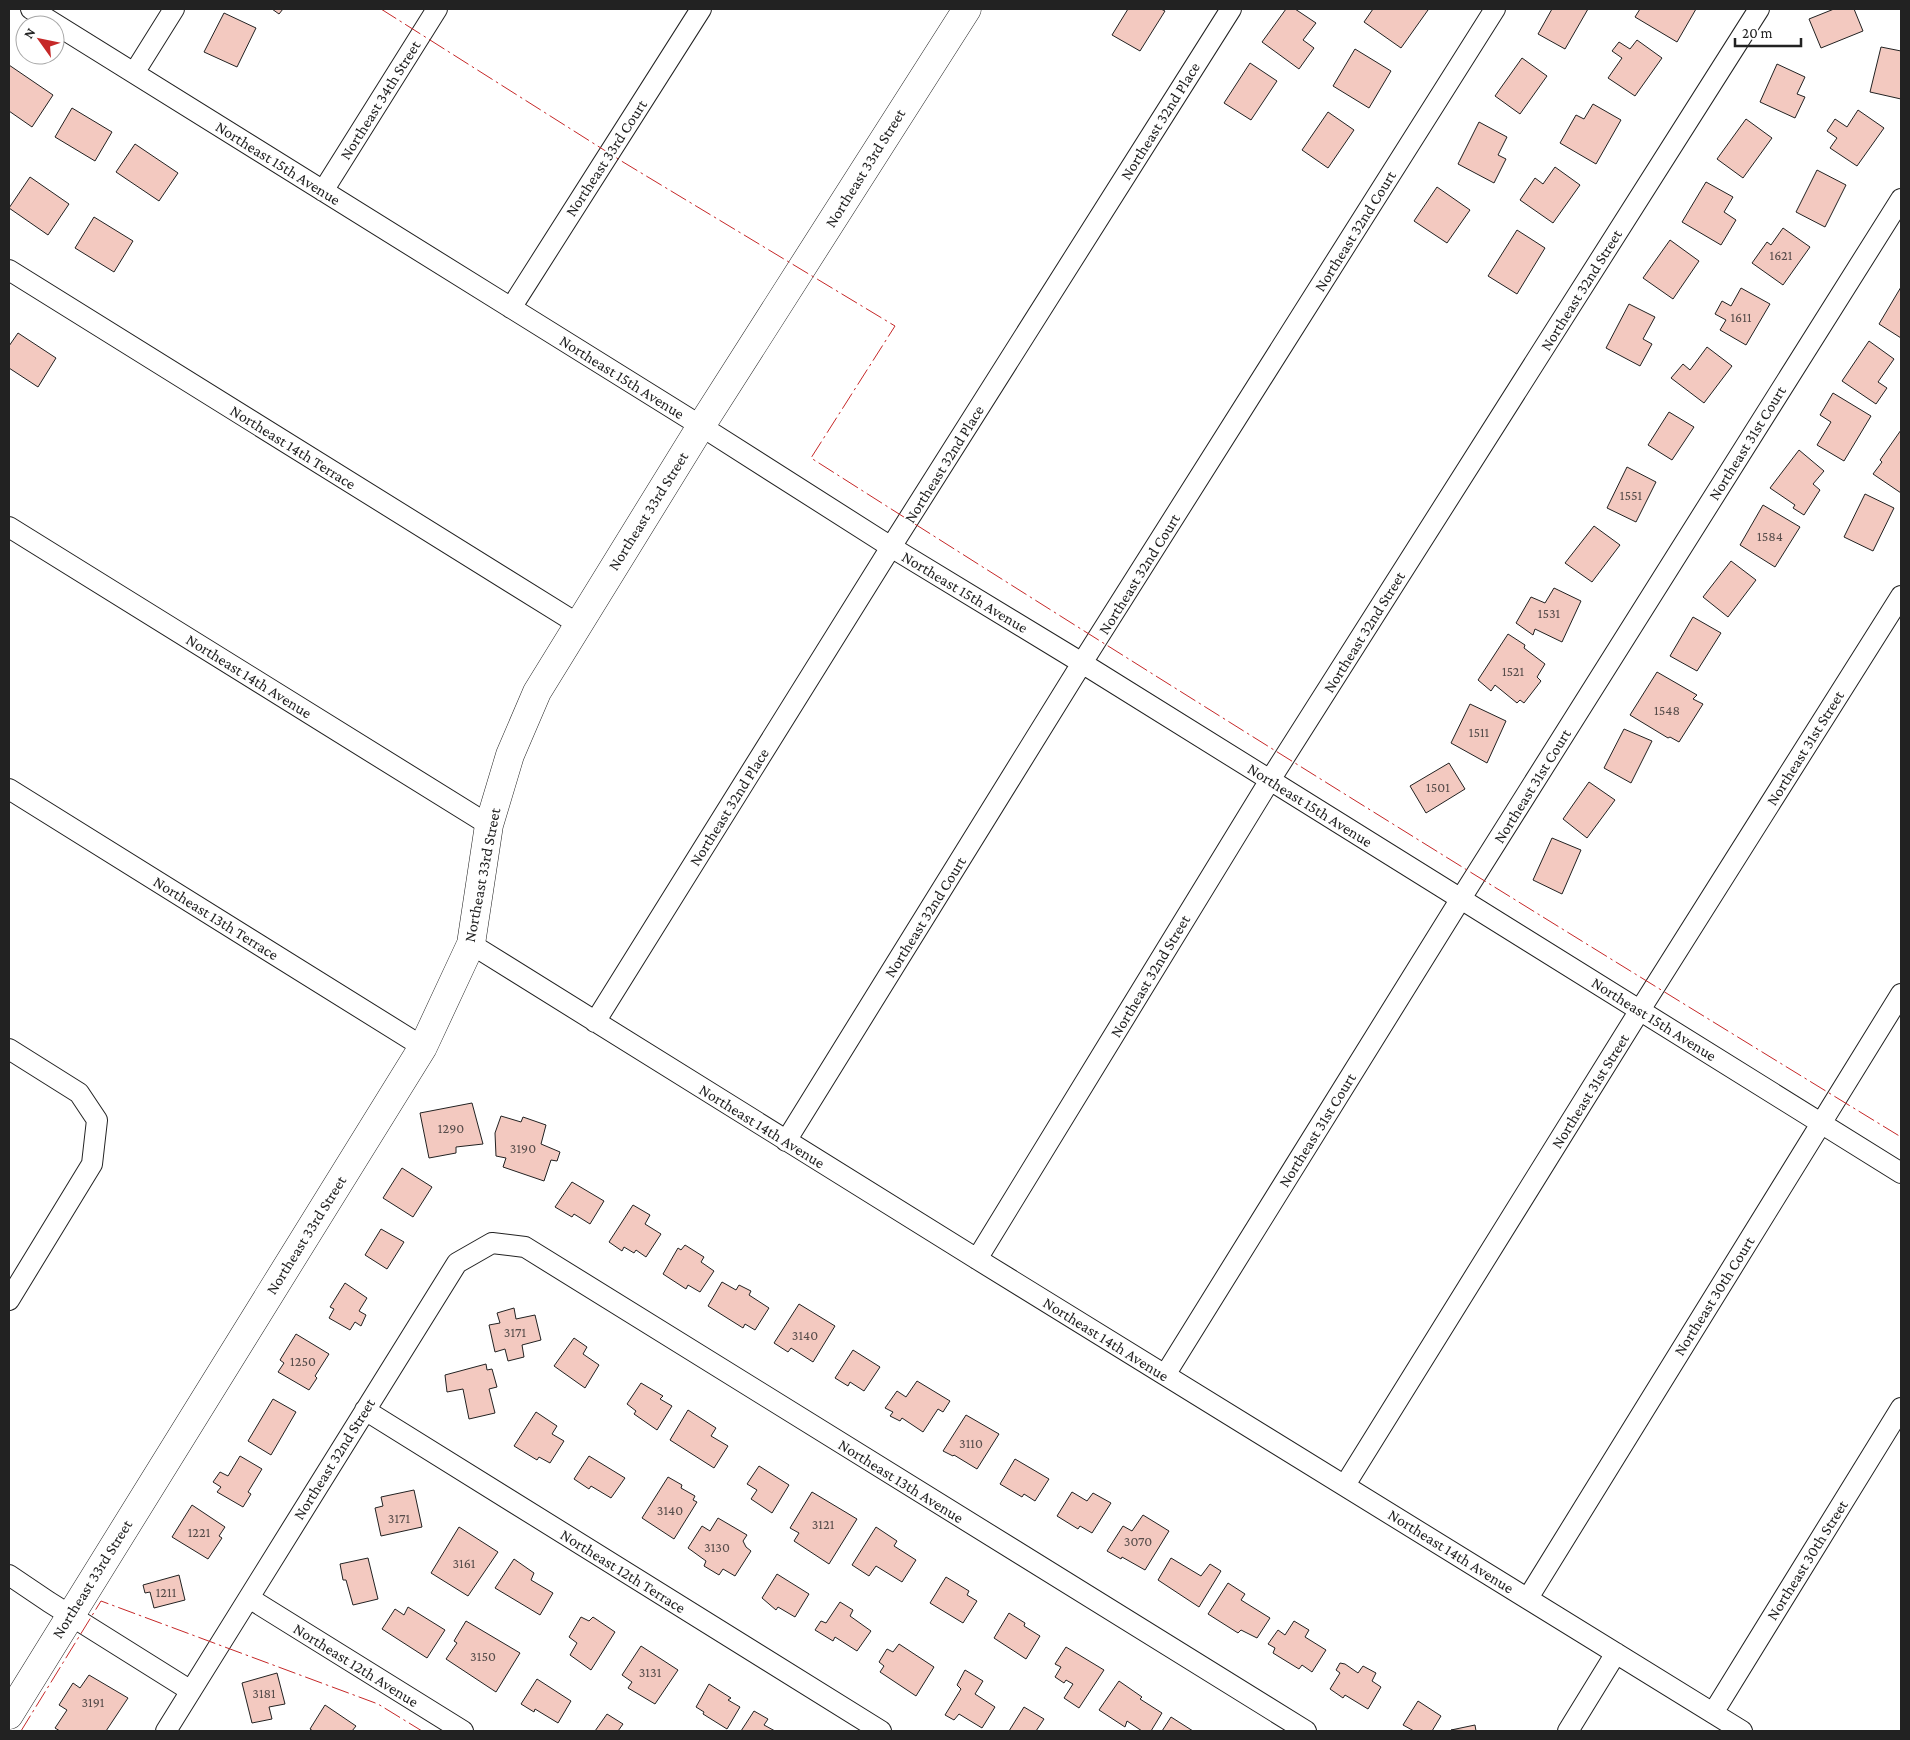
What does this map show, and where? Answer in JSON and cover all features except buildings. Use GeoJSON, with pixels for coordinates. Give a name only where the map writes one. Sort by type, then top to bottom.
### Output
{"type":"FeatureCollection","features":[{"type":"Feature","properties":{"kind":"street","name":"Northeast 15th Avenue"},"geometry":{"type":"LineString","coordinates":[[31,9],[892,547],[1082,663],[1901,1173]]}},
{"type":"Feature","properties":{"kind":"street"},"geometry":{"type":"LineString","coordinates":[[134,73],[174,9]]}},
{"type":"Feature","properties":{"kind":"street","name":"Northeast 34th Street"},"geometry":{"type":"LineString","coordinates":[[323,191],[437,9]]}},
{"type":"Feature","properties":{"kind":"street","name":"Northeast 33rd Court"},"geometry":{"type":"LineString","coordinates":[[511,308],[701,9]]}},
{"type":"Feature","properties":{"kind":"street","name":"Northeast 33rd Street"},"geometry":{"type":"LineString","coordinates":[[9,1715],[422,1047],[471,944],[488,825],[510,755],[537,692],[701,426],[966,9]]}},
{"type":"Feature","properties":{"kind":"street","name":"Northeast 32nd Place"},"geometry":{"type":"LineString","coordinates":[[595,1022],[1231,9]]}},
{"type":"Feature","properties":{"kind":"street","name":"Northeast 32nd Court"},"geometry":{"type":"LineString","coordinates":[[786,1140],[1082,663],[1495,9]]}},
{"type":"Feature","properties":{"kind":"street","name":"Northeast 32nd Street"},"geometry":{"type":"LineString","coordinates":[[977,1259],[1270,780],[1759,9]]}},
{"type":"Feature","properties":{"kind":"street","name":"Northeast 31st Court"},"geometry":{"type":"LineString","coordinates":[[1166,1375],[1460,900],[1901,199]]}},
{"type":"Feature","properties":{"kind":"street","name":"Northeast 14th Terrace"},"geometry":{"type":"LineString","coordinates":[[9,270],[578,624]]}},
{"type":"Feature","properties":{"kind":"street","name":"Northeast 14th Avenue"},"geometry":{"type":"LineString","coordinates":[[9,527],[488,825]]}},
{"type":"Feature","properties":{"kind":"street","name":"Northeast 31st Street"},"geometry":{"type":"LineString","coordinates":[[1345,1485],[1640,1010],[1901,596]]}},
{"type":"Feature","properties":{"kind":"street","name":"Northeast 13th Terrace"},"geometry":{"type":"LineString","coordinates":[[9,789],[422,1047]]}},
{"type":"Feature","properties":{"kind":"street","name":"Northeast 14th Avenue"},"geometry":{"type":"LineString","coordinates":[[471,944],[1742,1731]]}},
{"type":"Feature","properties":{"kind":"street","name":"Northeast 30th Court"},"geometry":{"type":"LineString","coordinates":[[1528,1598],[1901,994]]}},
{"type":"Feature","properties":{"kind":"street"},"geometry":{"type":"LineString","coordinates":[[9,1049],[79,1093],[98,1120],[92,1164],[9,1300]]}},
{"type":"Feature","properties":{"kind":"street","name":"Northeast 32nd Street"},"geometry":{"type":"LineString","coordinates":[[166,1731],[457,1263],[492,1243]]}},
{"type":"Feature","properties":{"kind":"street","name":"Northeast 13th Avenue"},"geometry":{"type":"LineString","coordinates":[[492,1243],[524,1247],[1306,1731]]}},
{"type":"Feature","properties":{"kind":"street","name":"Northeast 30th Street"},"geometry":{"type":"LineString","coordinates":[[1713,1713],[1901,1408]]}},
{"type":"Feature","properties":{"kind":"street","name":"Northeast 12th Terrace"},"geometry":{"type":"LineString","coordinates":[[365,1410],[881,1731]]}},
{"type":"Feature","properties":{"kind":"street"},"geometry":{"type":"LineString","coordinates":[[9,1575],[191,1691]]}},
{"type":"Feature","properties":{"kind":"street","name":"Northeast 12th Avenue"},"geometry":{"type":"LineString","coordinates":[[249,1598],[463,1731]]}},
{"type":"Feature","properties":{"kind":"street"},"geometry":{"type":"LineString","coordinates":[[1568,1731],[1616,1653]]}},
{"type":"Feature","properties":{"kind":"power"},"geometry":{"type":"LineString","coordinates":[[381,9],[623,162],[895,326],[811,458],[1354,800],[1901,1137]]}},
{"type":"Feature","properties":{"kind":"power"},"geometry":{"type":"LineString","coordinates":[[21,1731],[101,1601],[378,1704],[422,1731]]}}]}
